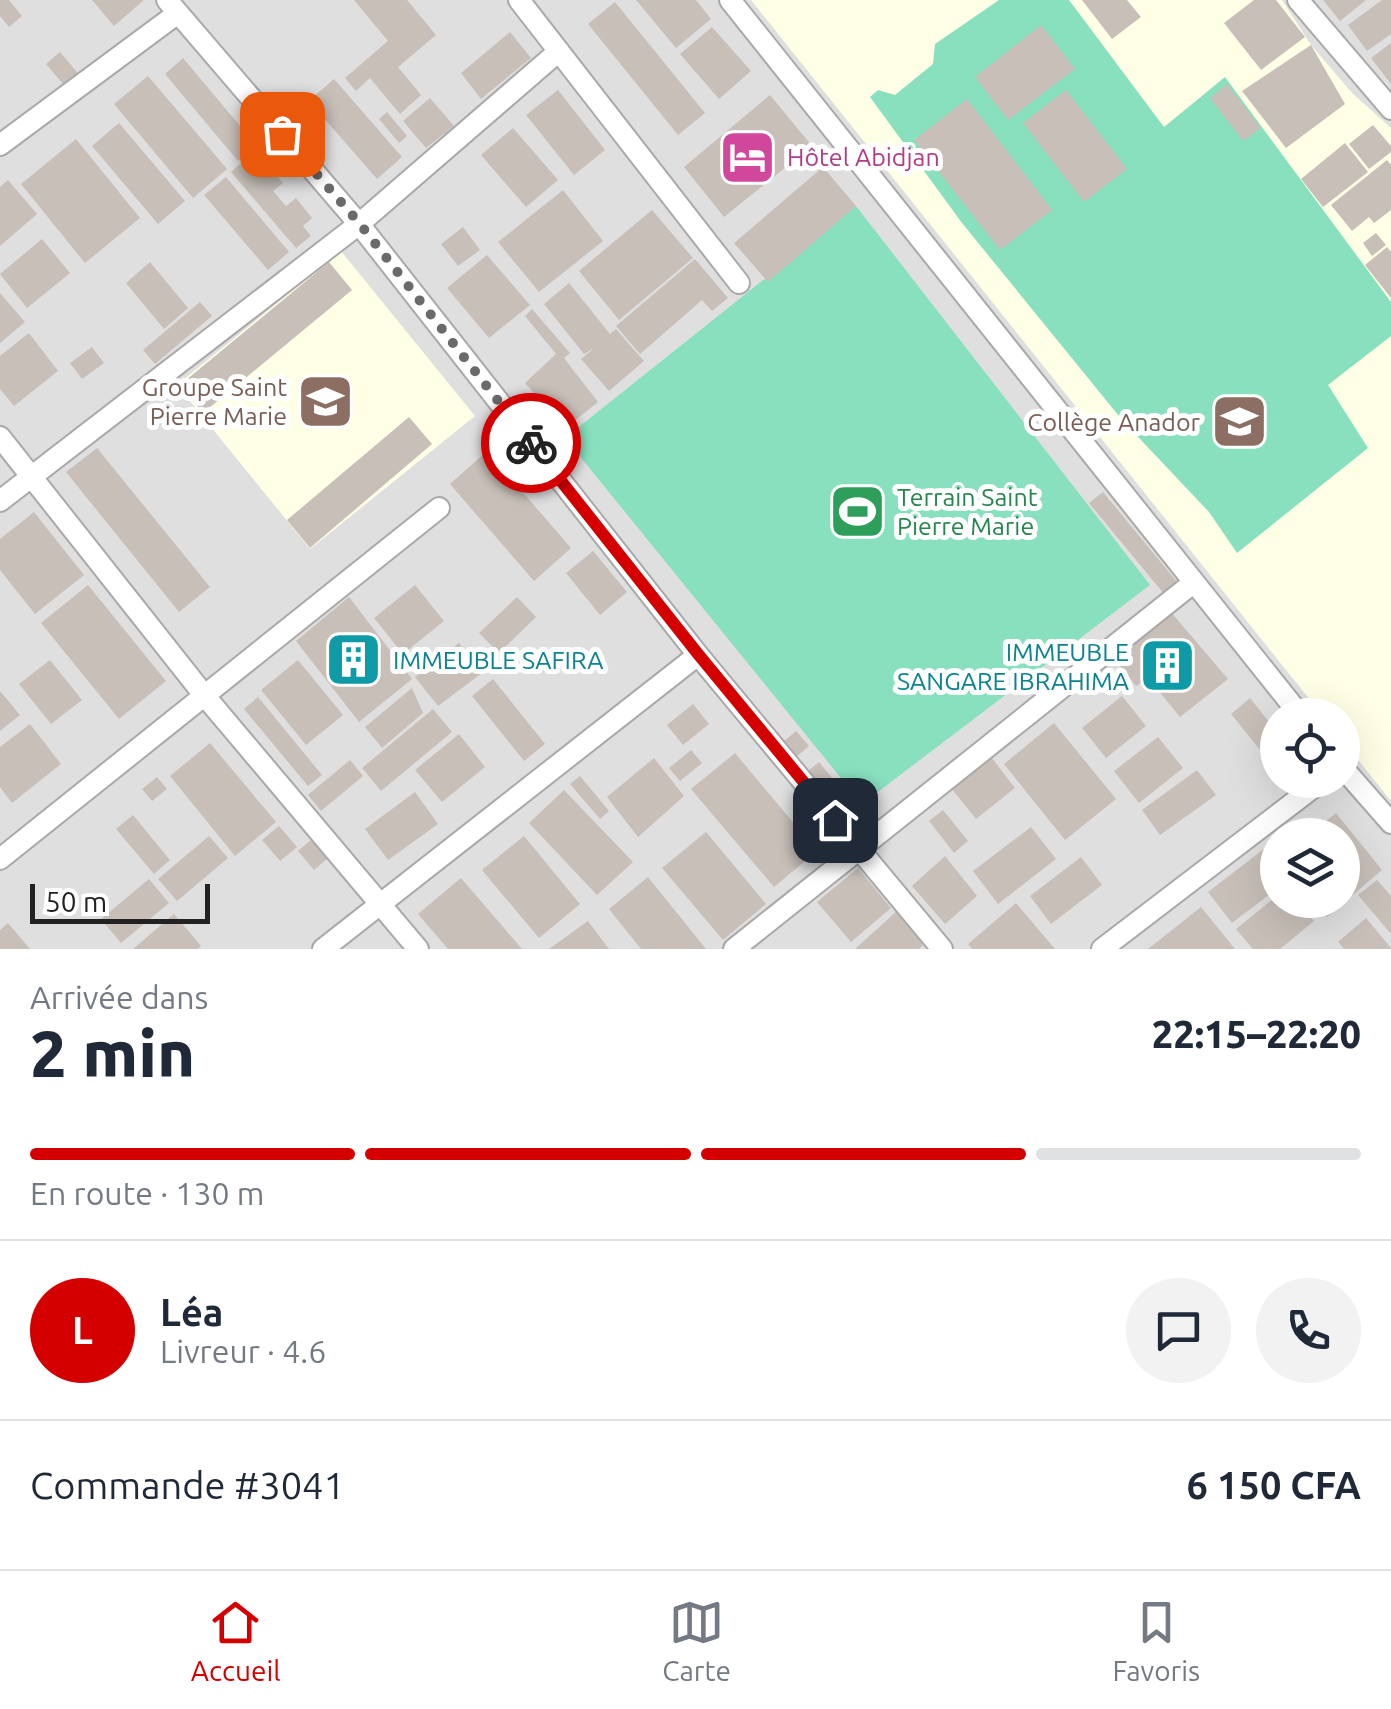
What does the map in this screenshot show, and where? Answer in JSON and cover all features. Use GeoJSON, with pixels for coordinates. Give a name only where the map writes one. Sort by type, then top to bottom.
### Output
{"type":"FeatureCollection","features":[{"type":"Feature","properties":{"kind":"street"},"geometry":{"type":"LineString","coordinates":[[519,0],[739,283]]}},
{"type":"Feature","properties":{"kind":"street"},"geometry":{"type":"LineString","coordinates":[[730,0],[1286,698]]}},
{"type":"Feature","properties":{"kind":"street"},"geometry":{"type":"LineString","coordinates":[[1298,0],[1391,109]]}},
{"type":"Feature","properties":{"kind":"street"},"geometry":{"type":"LineString","coordinates":[[0,145],[173,7],[360,224],[698,654],[942,949]]}},
{"type":"Feature","properties":{"kind":"street"},"geometry":{"type":"LineString","coordinates":[[0,501],[360,224],[559,51]]}},
{"type":"Feature","properties":{"kind":"street"},"geometry":{"type":"LineString","coordinates":[[0,437],[204,694],[418,949]]}},
{"type":"Feature","properties":{"kind":"street"},"geometry":{"type":"LineString","coordinates":[[0,859],[438,508]]}},
{"type":"Feature","properties":{"kind":"street"},"geometry":{"type":"LineString","coordinates":[[734,949],[1193,583]]}},
{"type":"Feature","properties":{"kind":"street"},"geometry":{"type":"LineString","coordinates":[[323,949],[698,654]]}},
{"type":"Feature","properties":{"kind":"street"},"geometry":{"type":"LineString","coordinates":[[1360,787],[1391,822]]}},
{"type":"Feature","properties":{"kind":"street"},"geometry":{"type":"LineString","coordinates":[[1102,949],[1299,798]]}},
{"type":"Feature","properties":{"kind":"shaded area"},"geometry":{"type":"Polygon","coordinates":[[[0,0],[1391,0],[1391,949],[0,949],[0,0]]]}},
{"type":"Feature","properties":{"kind":"shaded area","name":"Collège Anador"},"geometry":{"type":"Polygon","coordinates":[[[751,0],[1282,0],[1311,45],[1352,93],[1391,128],[1391,801],[1360,762],[1360,698],[1308,698],[751,0]]]}},
{"type":"Feature","properties":{"kind":"shaded area","name":"Groupe Saint Pierre Marie"},"geometry":{"type":"Polygon","coordinates":[[[341,251],[475,416],[310,549],[177,385],[341,251]]]}},
{"type":"Feature","properties":{"kind":"green space"},"geometry":{"type":"Polygon","coordinates":[[[999,0],[1069,0],[1164,127],[1225,77],[1391,302],[1391,336],[1328,385],[1368,448],[1237,553],[1209,512],[1123,421],[962,223],[870,97],[878,90],[895,95],[933,64],[935,44],[999,0]]]}},
{"type":"Feature","properties":{"kind":"green space","name":"Terrain Saint Pierre Marie"},"geometry":{"type":"Polygon","coordinates":[[[856,206],[1150,585],[862,804],[565,438],[856,206]]]}},
{"type":"Feature","properties":{"kind":"building"},"geometry":{"type":"Polygon","coordinates":[[[0,0],[9,0],[22,16],[9,27],[0,16],[0,0]]]}},
{"type":"Feature","properties":{"kind":"building"},"geometry":{"type":"Polygon","coordinates":[[[92,0],[144,0],[114,26],[92,0]]]}},
{"type":"Feature","properties":{"kind":"building"},"geometry":{"type":"Polygon","coordinates":[[[354,0],[407,0],[436,35],[398,67],[421,95],[400,114],[370,78],[356,91],[345,78],[388,41],[354,0]]]}},
{"type":"Feature","properties":{"kind":"building"},"geometry":{"type":"Polygon","coordinates":[[[636,0],[696,0],[711,19],[676,48],[636,0]]]}},
{"type":"Feature","properties":{"kind":"building"},"geometry":{"type":"Polygon","coordinates":[[[1082,0],[1127,0],[1141,17],[1112,39],[1082,0]]]}},
{"type":"Feature","properties":{"kind":"building"},"geometry":{"type":"Polygon","coordinates":[[[1254,0],[1276,0],[1305,37],[1261,70],[1224,23],[1254,0]]]}},
{"type":"Feature","properties":{"kind":"building"},"geometry":{"type":"Polygon","coordinates":[[[1323,0],[1366,0],[1340,21],[1323,0]]]}},
{"type":"Feature","properties":{"kind":"building"},"geometry":{"type":"Polygon","coordinates":[[[1382,0],[1391,0],[1391,34],[1367,51],[1348,25],[1382,0]]]}},
{"type":"Feature","properties":{"kind":"building"},"geometry":{"type":"Polygon","coordinates":[[[615,2],[705,113],[678,135],[588,24],[615,2]]]}},
{"type":"Feature","properties":{"kind":"building"},"geometry":{"type":"Polygon","coordinates":[[[1041,25],[1075,69],[1008,120],[975,77],[1041,25]]]}},
{"type":"Feature","properties":{"kind":"building"},"geometry":{"type":"Polygon","coordinates":[[[712,27],[751,71],[719,99],[680,54],[712,27]]]}},
{"type":"Feature","properties":{"kind":"building"},"geometry":{"type":"Polygon","coordinates":[[[510,32],[531,58],[481,99],[461,73],[510,32]]]}},
{"type":"Feature","properties":{"kind":"building"},"geometry":{"type":"Polygon","coordinates":[[[1391,43],[1391,84],[1371,58],[1391,43]]]}},
{"type":"Feature","properties":{"kind":"building"},"geometry":{"type":"Polygon","coordinates":[[[1311,45],[1345,104],[1286,148],[1242,91],[1311,45]]]}},
{"type":"Feature","properties":{"kind":"building"},"geometry":{"type":"Polygon","coordinates":[[[60,52],[82,78],[68,90],[46,64],[60,52]]]}},
{"type":"Feature","properties":{"kind":"building"},"geometry":{"type":"Polygon","coordinates":[[[183,58],[256,145],[238,161],[165,74],[183,58]]]}},
{"type":"Feature","properties":{"kind":"building"},"geometry":{"type":"Polygon","coordinates":[[[148,76],[227,169],[193,198],[114,104],[148,76]]]}},
{"type":"Feature","properties":{"kind":"building"},"geometry":{"type":"Polygon","coordinates":[[[334,79],[402,157],[377,179],[309,101],[334,79]]]}},
{"type":"Feature","properties":{"kind":"building"},"geometry":{"type":"Polygon","coordinates":[[[1227,84],[1261,128],[1243,141],[1210,98],[1227,84]]]}},
{"type":"Feature","properties":{"kind":"building"},"geometry":{"type":"Polygon","coordinates":[[[558,90],[605,150],[574,175],[526,115],[558,90]]]}},
{"type":"Feature","properties":{"kind":"building"},"geometry":{"type":"Polygon","coordinates":[[[1066,90],[1127,169],[1084,202],[1023,123],[1066,90]]]}},
{"type":"Feature","properties":{"kind":"building","name":"Hôtel Abidjan"},"geometry":{"type":"Polygon","coordinates":[[[770,95],[812,146],[724,217],[684,167],[770,95]]]}},
{"type":"Feature","properties":{"kind":"building"},"geometry":{"type":"Polygon","coordinates":[[[430,98],[454,126],[426,148],[403,121],[430,98]]]}},
{"type":"Feature","properties":{"kind":"building"},"geometry":{"type":"Polygon","coordinates":[[[967,99],[1052,210],[1000,250],[914,140],[967,99]]]}},
{"type":"Feature","properties":{"kind":"building"},"geometry":{"type":"Polygon","coordinates":[[[387,112],[407,136],[399,143],[379,119],[387,112]]]}},
{"type":"Feature","properties":{"kind":"building"},"geometry":{"type":"Polygon","coordinates":[[[119,123],[185,201],[158,224],[92,146],[119,123]]]}},
{"type":"Feature","properties":{"kind":"building"},"geometry":{"type":"Polygon","coordinates":[[[1373,125],[1391,146],[1391,152],[1369,169],[1349,144],[1373,125]]]}},
{"type":"Feature","properties":{"kind":"building"},"geometry":{"type":"Polygon","coordinates":[[[513,128],[558,180],[526,207],[481,155],[513,128]]]}},
{"type":"Feature","properties":{"kind":"building"},"geometry":{"type":"Polygon","coordinates":[[[76,139],[140,218],[85,263],[21,184],[76,139]]]}},
{"type":"Feature","properties":{"kind":"building"},"geometry":{"type":"Polygon","coordinates":[[[1345,143],[1368,172],[1323,207],[1301,179],[1345,143]]]}},
{"type":"Feature","properties":{"kind":"building"},"geometry":{"type":"Polygon","coordinates":[[[261,157],[283,183],[273,191],[286,206],[296,198],[312,218],[303,226],[311,236],[296,248],[231,172],[246,159],[252,165],[261,157]]]}},
{"type":"Feature","properties":{"kind":"building"},"geometry":{"type":"Polygon","coordinates":[[[1387,160],[1391,165],[1391,210],[1374,223],[1369,217],[1352,231],[1331,205],[1387,160]]]}},
{"type":"Feature","properties":{"kind":"building"},"geometry":{"type":"Polygon","coordinates":[[[823,167],[856,206],[768,282],[734,243],[823,167]]]}},
{"type":"Feature","properties":{"kind":"building"},"geometry":{"type":"Polygon","coordinates":[[[226,177],[289,252],[268,270],[204,195],[226,177]]]}},
{"type":"Feature","properties":{"kind":"building"},"geometry":{"type":"Polygon","coordinates":[[[8,180],[37,214],[0,246],[0,187],[8,180]]]}},
{"type":"Feature","properties":{"kind":"building"},"geometry":{"type":"Polygon","coordinates":[[[563,190],[603,241],[539,292],[498,242],[563,190]]]}},
{"type":"Feature","properties":{"kind":"building"},"geometry":{"type":"Polygon","coordinates":[[[652,210],[693,258],[619,320],[579,271],[652,210]]]}},
{"type":"Feature","properties":{"kind":"building"},"geometry":{"type":"Polygon","coordinates":[[[463,227],[480,250],[458,266],[441,244],[463,227]]]}},
{"type":"Feature","properties":{"kind":"building"},"geometry":{"type":"Polygon","coordinates":[[[1376,233],[1386,245],[1372,256],[1363,243],[1376,233]]]}},
{"type":"Feature","properties":{"kind":"building"},"geometry":{"type":"Polygon","coordinates":[[[42,239],[70,273],[27,308],[0,274],[42,239]]]}},
{"type":"Feature","properties":{"kind":"building"},"geometry":{"type":"Polygon","coordinates":[[[1387,247],[1391,252],[1391,298],[1365,265],[1387,247]]]}},
{"type":"Feature","properties":{"kind":"building"},"geometry":{"type":"Polygon","coordinates":[[[487,255],[530,305],[489,338],[447,288],[487,255]]]}},
{"type":"Feature","properties":{"kind":"building"},"geometry":{"type":"Polygon","coordinates":[[[695,259],[728,298],[712,311],[702,300],[640,354],[616,326],[695,259]]]}},
{"type":"Feature","properties":{"kind":"building"},"geometry":{"type":"Polygon","coordinates":[[[150,262],[188,308],[164,329],[126,283],[150,262]]]}},
{"type":"Feature","properties":{"kind":"building"},"geometry":{"type":"Polygon","coordinates":[[[329,262],[352,290],[203,413],[180,385],[329,262]]]}},
{"type":"Feature","properties":{"kind":"building"},"geometry":{"type":"Polygon","coordinates":[[[569,283],[610,334],[616,329],[644,361],[609,391],[581,359],[594,348],[584,354],[544,304],[569,283]]]}},
{"type":"Feature","properties":{"kind":"building"},"geometry":{"type":"Polygon","coordinates":[[[0,293],[25,322],[0,343],[0,293]]]}},
{"type":"Feature","properties":{"kind":"building"},"geometry":{"type":"Polygon","coordinates":[[[200,302],[212,316],[155,364],[143,350],[200,302]]]}},
{"type":"Feature","properties":{"kind":"building"},"geometry":{"type":"Polygon","coordinates":[[[532,309],[570,353],[564,358],[598,402],[563,430],[531,397],[535,394],[525,383],[556,354],[525,316],[532,309]]]}},
{"type":"Feature","properties":{"kind":"building"},"geometry":{"type":"Polygon","coordinates":[[[29,333],[58,371],[14,406],[0,389],[0,356],[29,333]]]}},
{"type":"Feature","properties":{"kind":"building"},"geometry":{"type":"Polygon","coordinates":[[[92,347],[104,363],[82,379],[70,363],[92,347]]]}},
{"type":"Feature","properties":{"kind":"building"},"geometry":{"type":"Polygon","coordinates":[[[409,417],[432,444],[310,548],[287,520],[409,417]]]}},
{"type":"Feature","properties":{"kind":"building"},"geometry":{"type":"Polygon","coordinates":[[[97,448],[210,587],[179,612],[66,472],[97,448]]]}},
{"type":"Feature","properties":{"kind":"building"},"geometry":{"type":"Polygon","coordinates":[[[487,451],[571,548],[534,581],[450,484],[487,451]]]}},
{"type":"Feature","properties":{"kind":"building"},"geometry":{"type":"Polygon","coordinates":[[[1103,492],[1178,583],[1165,595],[1089,503],[1103,492]]]}},
{"type":"Feature","properties":{"kind":"building"},"geometry":{"type":"Polygon","coordinates":[[[34,512],[84,575],[35,614],[0,570],[0,539],[34,512]]]}},
{"type":"Feature","properties":{"kind":"building"},"geometry":{"type":"Polygon","coordinates":[[[593,551],[627,592],[600,615],[566,573],[593,551]]]}},
{"type":"Feature","properties":{"kind":"building"},"geometry":{"type":"Polygon","coordinates":[[[88,585],[166,681],[119,719],[41,623],[88,585]]]}},
{"type":"Feature","properties":{"kind":"building"},"geometry":{"type":"Polygon","coordinates":[[[415,585],[444,621],[403,654],[374,618],[415,585]]]}},
{"type":"Feature","properties":{"kind":"building","name":"IMMEUBLE SAFIRA"},"geometry":{"type":"Polygon","coordinates":[[[349,597],[412,679],[359,722],[296,641],[349,597]]]}},
{"type":"Feature","properties":{"kind":"building"},"geometry":{"type":"Polygon","coordinates":[[[517,597],[536,617],[499,653],[479,633],[517,597]]]}},
{"type":"Feature","properties":{"kind":"building","name":"IMMEUBLE SANGARE IBRAHIMA"},"geometry":{"type":"Polygon","coordinates":[[[1170,611],[1228,679],[1180,717],[1148,678],[1136,686],[1111,654],[1170,611]]]}},
{"type":"Feature","properties":{"kind":"building"},"geometry":{"type":"Polygon","coordinates":[[[459,643],[482,673],[438,706],[415,677],[459,643]]]}},
{"type":"Feature","properties":{"kind":"building"},"geometry":{"type":"Polygon","coordinates":[[[50,660],[82,700],[51,724],[19,684],[50,660]]]}},
{"type":"Feature","properties":{"kind":"building"},"geometry":{"type":"Polygon","coordinates":[[[298,660],[343,715],[306,745],[261,690],[298,660]]]}},
{"type":"Feature","properties":{"kind":"building"},"geometry":{"type":"Polygon","coordinates":[[[493,679],[545,744],[524,761],[472,696],[493,679]]]}},
{"type":"Feature","properties":{"kind":"building"},"geometry":{"type":"Polygon","coordinates":[[[412,688],[423,713],[382,748],[365,727],[412,688]]]}},
{"type":"Feature","properties":{"kind":"building"},"geometry":{"type":"Polygon","coordinates":[[[0,691],[20,715],[0,731],[0,691]]]}},
{"type":"Feature","properties":{"kind":"building"},"geometry":{"type":"Polygon","coordinates":[[[1122,696],[1146,726],[1106,758],[1082,728],[1122,696]]]}},
{"type":"Feature","properties":{"kind":"building"},"geometry":{"type":"Polygon","coordinates":[[[258,697],[322,775],[308,786],[244,709],[258,697]]]}},
{"type":"Feature","properties":{"kind":"building"},"geometry":{"type":"Polygon","coordinates":[[[1250,698],[1260,710],[1260,750],[1231,714],[1250,698]]]}},
{"type":"Feature","properties":{"kind":"building"},"geometry":{"type":"Polygon","coordinates":[[[693,704],[709,724],[683,745],[667,725],[693,704]]]}},
{"type":"Feature","properties":{"kind":"building"},"geometry":{"type":"Polygon","coordinates":[[[433,709],[452,732],[381,791],[362,768],[433,709]]]}},
{"type":"Feature","properties":{"kind":"building"},"geometry":{"type":"Polygon","coordinates":[[[1054,723],[1116,799],[1065,840],[1004,764],[1054,723]]]}},
{"type":"Feature","properties":{"kind":"building"},"geometry":{"type":"Polygon","coordinates":[[[30,724],[61,764],[12,803],[0,787],[0,747],[30,724]]]}},
{"type":"Feature","properties":{"kind":"building"},"geometry":{"type":"Polygon","coordinates":[[[796,731],[809,746],[796,757],[783,742],[796,731]]]}},
{"type":"Feature","properties":{"kind":"building"},"geometry":{"type":"Polygon","coordinates":[[[459,734],[485,767],[442,802],[415,770],[459,734]]]}},
{"type":"Feature","properties":{"kind":"building"},"geometry":{"type":"Polygon","coordinates":[[[1158,737],[1183,768],[1139,803],[1114,771],[1158,737]]]}},
{"type":"Feature","properties":{"kind":"building"},"geometry":{"type":"Polygon","coordinates":[[[210,743],[276,822],[235,856],[170,776],[210,743]]]}},
{"type":"Feature","properties":{"kind":"building"},"geometry":{"type":"Polygon","coordinates":[[[691,750],[702,763],[680,781],[669,768],[691,750]]]}},
{"type":"Feature","properties":{"kind":"building"},"geometry":{"type":"Polygon","coordinates":[[[735,753],[817,851],[774,887],[691,789],[735,753]]]}},
{"type":"Feature","properties":{"kind":"building"},"geometry":{"type":"Polygon","coordinates":[[[988,753],[1015,788],[976,819],[948,784],[988,753]]]}},
{"type":"Feature","properties":{"kind":"building"},"geometry":{"type":"Polygon","coordinates":[[[654,758],[684,796],[638,837],[607,797],[654,758]]]}},
{"type":"Feature","properties":{"kind":"building"},"geometry":{"type":"Polygon","coordinates":[[[350,760],[363,776],[321,811],[308,795],[350,760]]]}},
{"type":"Feature","properties":{"kind":"building"},"geometry":{"type":"Polygon","coordinates":[[[819,762],[860,812],[849,821],[808,771],[819,762]]]}},
{"type":"Feature","properties":{"kind":"building"},"geometry":{"type":"Polygon","coordinates":[[[1197,770],[1216,795],[1160,835],[1142,810],[1197,770]]]}},
{"type":"Feature","properties":{"kind":"building"},"geometry":{"type":"Polygon","coordinates":[[[580,776],[609,811],[600,819],[570,784],[580,776]]]}},
{"type":"Feature","properties":{"kind":"building"},"geometry":{"type":"Polygon","coordinates":[[[157,777],[167,789],[152,801],[142,789],[157,777]]]}},
{"type":"Feature","properties":{"kind":"building"},"geometry":{"type":"Polygon","coordinates":[[[564,790],[633,862],[597,895],[529,823],[564,790]]]}},
{"type":"Feature","properties":{"kind":"building"},"geometry":{"type":"Polygon","coordinates":[[[415,792],[438,824],[388,860],[365,829],[415,792]]]}},
{"type":"Feature","properties":{"kind":"building"},"geometry":{"type":"Polygon","coordinates":[[[943,810],[968,841],[954,853],[929,821],[943,810]]]}},
{"type":"Feature","properties":{"kind":"building"},"geometry":{"type":"Polygon","coordinates":[[[133,815],[170,860],[154,874],[116,829],[133,815]]]}},
{"type":"Feature","properties":{"kind":"building"},"geometry":{"type":"Polygon","coordinates":[[[279,826],[297,847],[280,861],[262,840],[279,826]]]}},
{"type":"Feature","properties":{"kind":"building"},"geometry":{"type":"Polygon","coordinates":[[[1031,827],[1056,859],[998,904],[973,871],[1031,827]]]}},
{"type":"Feature","properties":{"kind":"building"},"geometry":{"type":"Polygon","coordinates":[[[706,832],[766,904],[723,940],[662,868],[706,832]]]}},
{"type":"Feature","properties":{"kind":"building"},"geometry":{"type":"Polygon","coordinates":[[[209,836],[228,858],[177,901],[158,879],[209,836]]]}},
{"type":"Feature","properties":{"kind":"building"},"geometry":{"type":"Polygon","coordinates":[[[524,836],[580,904],[539,938],[482,870],[524,836]]]}},
{"type":"Feature","properties":{"kind":"building"},"geometry":{"type":"Polygon","coordinates":[[[312,839],[328,858],[314,870],[298,851],[312,839]]]}},
{"type":"Feature","properties":{"kind":"building"},"geometry":{"type":"Polygon","coordinates":[[[1360,843],[1382,870],[1360,889],[1360,843]]]}},
{"type":"Feature","properties":{"kind":"building"},"geometry":{"type":"Polygon","coordinates":[[[1260,852],[1260,902],[1232,923],[1208,892],[1260,852]]]}},
{"type":"Feature","properties":{"kind":"building"},"geometry":{"type":"Polygon","coordinates":[[[945,856],[977,896],[945,924],[912,886],[945,856]]]}},
{"type":"Feature","properties":{"kind":"building"},"geometry":{"type":"Polygon","coordinates":[[[1081,857],[1102,885],[1051,924],[1030,896],[1081,857]]]}},
{"type":"Feature","properties":{"kind":"building"},"geometry":{"type":"Polygon","coordinates":[[[858,868],[891,908],[851,942],[817,902],[858,868]]]}},
{"type":"Feature","properties":{"kind":"building"},"geometry":{"type":"Polygon","coordinates":[[[648,877],[706,949],[641,949],[609,909],[648,877]]]}},
{"type":"Feature","properties":{"kind":"building"},"geometry":{"type":"Polygon","coordinates":[[[461,878],[522,949],[448,949],[418,914],[461,878]]]}},
{"type":"Feature","properties":{"kind":"building"},"geometry":{"type":"Polygon","coordinates":[[[149,879],[169,903],[121,943],[101,919],[149,879]]]}},
{"type":"Feature","properties":{"kind":"building"},"geometry":{"type":"Polygon","coordinates":[[[1377,880],[1391,896],[1391,934],[1360,897],[1377,880]]]}},
{"type":"Feature","properties":{"kind":"building"},"geometry":{"type":"Polygon","coordinates":[[[1016,903],[1055,949],[972,949],[968,944],[1016,903]]]}},
{"type":"Feature","properties":{"kind":"building"},"geometry":{"type":"Polygon","coordinates":[[[1201,907],[1235,949],[1148,949],[1201,907]]]}},
{"type":"Feature","properties":{"kind":"building"},"geometry":{"type":"Polygon","coordinates":[[[1260,910],[1260,918],[1314,921],[1280,949],[1253,949],[1236,929],[1260,910]]]}},
{"type":"Feature","properties":{"kind":"building"},"geometry":{"type":"Polygon","coordinates":[[[897,911],[923,945],[919,949],[855,949],[897,911]]]}},
{"type":"Feature","properties":{"kind":"building"},"geometry":{"type":"Polygon","coordinates":[[[174,914],[201,946],[198,949],[133,949],[174,914]]]}},
{"type":"Feature","properties":{"kind":"building"},"geometry":{"type":"Polygon","coordinates":[[[1366,918],[1391,949],[1344,949],[1338,942],[1366,918]]]}},
{"type":"Feature","properties":{"kind":"building"},"geometry":{"type":"Polygon","coordinates":[[[588,921],[609,949],[549,949],[588,921]]]}},
{"type":"Feature","properties":{"kind":"building"},"geometry":{"type":"Polygon","coordinates":[[[8,923],[30,949],[0,949],[0,930],[8,923]]]}},
{"type":"Feature","properties":{"kind":"way so far"},"geometry":{"type":"LineString","coordinates":[[282,134],[360,224],[531,443]]}},
{"type":"Feature","properties":{"kind":"place","name":"Hôtel Abidjan"},"geometry":{"type":"Point","coordinates":[748,157]}},
{"type":"Feature","properties":{"kind":"place","name":"Groupe Saint Pierre Marie"},"geometry":{"type":"Point","coordinates":[326,401]}},
{"type":"Feature","properties":{"kind":"place","name":"Collège Anador"},"geometry":{"type":"Point","coordinates":[1239,422]}},
{"type":"Feature","properties":{"kind":"place","name":"Terrain Saint Pierre Marie"},"geometry":{"type":"Point","coordinates":[858,511]}},
{"type":"Feature","properties":{"kind":"place","name":"IMMEUBLE SAFIRA"},"geometry":{"type":"Point","coordinates":[354,660]}},
{"type":"Feature","properties":{"kind":"place","name":"IMMEUBLE SANGARE IBRAHIMA"},"geometry":{"type":"Point","coordinates":[1168,666]}},
{"type":"Feature","properties":{"kind":"route"},"geometry":{"type":"LineString","coordinates":[[531,443],[835,820]]}}]}
